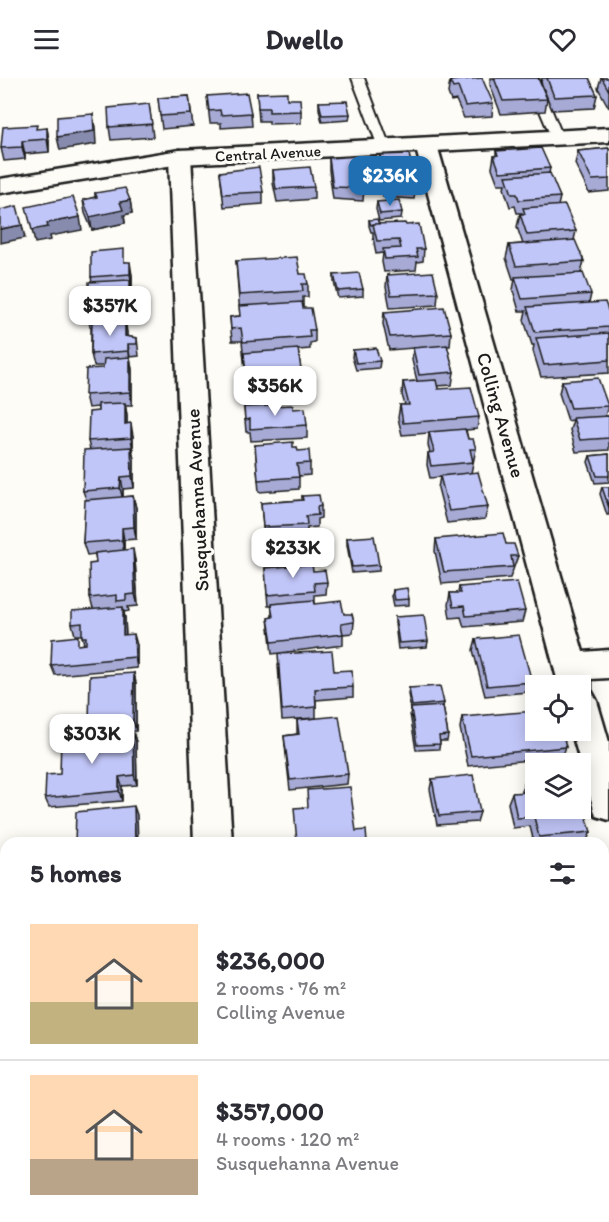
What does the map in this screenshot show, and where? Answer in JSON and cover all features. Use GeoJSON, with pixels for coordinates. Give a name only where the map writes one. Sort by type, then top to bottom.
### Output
{"type":"FeatureCollection","features":[{"type":"Feature","properties":{"kind":"street","name":"Central Avenue"},"geometry":{"type":"LineString","coordinates":[[0,186],[180,157],[609,135]]}},
{"type":"Feature","properties":{"kind":"street","name":"Colling Avenue"},"geometry":{"type":"LineString","coordinates":[[426,145],[574,675]]}},
{"type":"Feature","properties":{"kind":"street","name":"Susquehanna Avenue"},"geometry":{"type":"LineString","coordinates":[[180,157],[213,837]]}},
{"type":"Feature","properties":{"kind":"street"},"geometry":{"type":"LineString","coordinates":[[577,675],[609,664]]}},
{"type":"Feature","properties":{"kind":"street"},"geometry":{"type":"LineString","coordinates":[[591,740],[609,804]]}},
{"type":"Feature","properties":{"kind":"lane"},"geometry":{"type":"LineString","coordinates":[[358,78],[384,147]]}},
{"type":"Feature","properties":{"kind":"lane"},"geometry":{"type":"LineString","coordinates":[[532,78],[556,137]]}},
{"type":"Feature","properties":{"kind":"building"},"geometry":{"type":"Polygon","coordinates":[[[482,78],[493,103],[465,106],[458,87],[453,88],[450,81],[482,78]]]}},
{"type":"Feature","properties":{"kind":"building"},"geometry":{"type":"Polygon","coordinates":[[[494,78],[538,78],[547,99],[503,101],[494,78]]]}},
{"type":"Feature","properties":{"kind":"building"},"geometry":{"type":"Polygon","coordinates":[[[547,78],[589,78],[597,95],[554,97],[547,78]]]}},
{"type":"Feature","properties":{"kind":"building"},"geometry":{"type":"Polygon","coordinates":[[[602,78],[609,78],[609,91],[602,78]]]}},
{"type":"Feature","properties":{"kind":"building"},"geometry":{"type":"Polygon","coordinates":[[[287,92],[287,99],[300,99],[301,111],[269,112],[269,108],[258,108],[257,93],[287,92]]]}},
{"type":"Feature","properties":{"kind":"building"},"geometry":{"type":"Polygon","coordinates":[[[247,93],[251,113],[221,115],[220,110],[209,111],[207,96],[247,93]]]}},
{"type":"Feature","properties":{"kind":"building"},"geometry":{"type":"Polygon","coordinates":[[[189,96],[191,114],[160,116],[158,98],[189,96]]]}},
{"type":"Feature","properties":{"kind":"building"},"geometry":{"type":"Polygon","coordinates":[[[347,101],[350,114],[322,115],[319,102],[347,101]]]}},
{"type":"Feature","properties":{"kind":"building"},"geometry":{"type":"Polygon","coordinates":[[[149,104],[152,124],[109,127],[108,108],[149,104]]]}},
{"type":"Feature","properties":{"kind":"building"},"geometry":{"type":"Polygon","coordinates":[[[93,114],[94,131],[57,137],[57,117],[93,114]]]}},
{"type":"Feature","properties":{"kind":"building"},"geometry":{"type":"Polygon","coordinates":[[[37,125],[36,129],[47,128],[47,139],[22,141],[22,147],[1,148],[3,127],[37,125]]]}},
{"type":"Feature","properties":{"kind":"building"},"geometry":{"type":"Polygon","coordinates":[[[541,148],[550,168],[500,172],[494,156],[498,155],[496,151],[541,148]]]}},
{"type":"Feature","properties":{"kind":"building"},"geometry":{"type":"Polygon","coordinates":[[[609,148],[609,179],[592,180],[578,151],[609,148]]]}},
{"type":"Feature","properties":{"kind":"building"},"geometry":{"type":"Polygon","coordinates":[[[409,154],[416,186],[384,184],[380,155],[409,154]]]}},
{"type":"Feature","properties":{"kind":"building"},"geometry":{"type":"Polygon","coordinates":[[[359,156],[364,188],[333,187],[329,158],[359,156]]]}},
{"type":"Feature","properties":{"kind":"building"},"geometry":{"type":"Polygon","coordinates":[[[259,167],[263,192],[223,194],[220,172],[259,167]]]}},
{"type":"Feature","properties":{"kind":"building"},"geometry":{"type":"Polygon","coordinates":[[[310,167],[314,187],[276,189],[273,170],[310,167]]]}},
{"type":"Feature","properties":{"kind":"building"},"geometry":{"type":"Polygon","coordinates":[[[550,173],[560,197],[519,200],[517,194],[512,194],[506,176],[550,173]]]}},
{"type":"Feature","properties":{"kind":"building"},"geometry":{"type":"Polygon","coordinates":[[[125,188],[130,200],[120,202],[123,210],[90,217],[83,200],[97,197],[95,193],[125,188]]]}},
{"type":"Feature","properties":{"kind":"building"},"geometry":{"type":"Polygon","coordinates":[[[73,197],[80,217],[47,223],[48,227],[32,230],[26,207],[73,197]]]}},
{"type":"Feature","properties":{"kind":"building"},"geometry":{"type":"Polygon","coordinates":[[[399,200],[402,212],[380,214],[377,202],[399,200]]]}},
{"type":"Feature","properties":{"kind":"building"},"geometry":{"type":"Polygon","coordinates":[[[565,205],[576,231],[527,235],[520,214],[525,214],[523,208],[565,205]]]}},
{"type":"Feature","properties":{"kind":"building"},"geometry":{"type":"Polygon","coordinates":[[[17,206],[22,225],[0,229],[0,210],[17,206]]]}},
{"type":"Feature","properties":{"kind":"building"},"geometry":{"type":"Polygon","coordinates":[[[377,219],[379,224],[371,225],[369,220],[377,219]]]}},
{"type":"Feature","properties":{"kind":"building"},"geometry":{"type":"Polygon","coordinates":[[[405,223],[406,225],[419,224],[424,249],[416,249],[418,257],[385,259],[383,249],[401,248],[399,240],[377,241],[373,224],[405,223]]]}},
{"type":"Feature","properties":{"kind":"building"},"geometry":{"type":"Polygon","coordinates":[[[575,240],[584,261],[516,266],[509,245],[575,240]]]}},
{"type":"Feature","properties":{"kind":"building"},"geometry":{"type":"Polygon","coordinates":[[[124,249],[124,262],[130,262],[130,274],[91,277],[91,252],[124,249]]]}},
{"type":"Feature","properties":{"kind":"building"},"geometry":{"type":"Polygon","coordinates":[[[297,257],[300,274],[306,274],[308,284],[302,284],[303,291],[239,295],[236,261],[297,257]]]}},
{"type":"Feature","properties":{"kind":"building"},"geometry":{"type":"Polygon","coordinates":[[[433,272],[438,293],[391,295],[387,275],[433,272]]]}},
{"type":"Feature","properties":{"kind":"building"},"geometry":{"type":"Polygon","coordinates":[[[359,273],[363,289],[338,291],[334,275],[359,273]]]}},
{"type":"Feature","properties":{"kind":"building"},"geometry":{"type":"Polygon","coordinates":[[[583,273],[591,294],[522,299],[515,277],[583,273]]]}},
{"type":"Feature","properties":{"kind":"building"},"geometry":{"type":"Polygon","coordinates":[[[130,280],[130,302],[121,303],[121,312],[88,314],[89,282],[130,280]]]}},
{"type":"Feature","properties":{"kind":"building"},"geometry":{"type":"Polygon","coordinates":[[[302,302],[303,308],[311,308],[315,330],[309,330],[310,337],[243,342],[241,328],[231,329],[230,317],[240,316],[239,306],[302,302]]]}},
{"type":"Feature","properties":{"kind":"building"},"geometry":{"type":"Polygon","coordinates":[[[605,302],[609,313],[609,327],[535,332],[527,307],[605,302]]]}},
{"type":"Feature","properties":{"kind":"building"},"geometry":{"type":"Polygon","coordinates":[[[444,307],[451,333],[390,337],[384,312],[444,307]]]}},
{"type":"Feature","properties":{"kind":"building"},"geometry":{"type":"Polygon","coordinates":[[[125,319],[125,336],[137,338],[137,344],[128,344],[128,351],[91,354],[92,321],[125,319]]]}},
{"type":"Feature","properties":{"kind":"building"},"geometry":{"type":"Polygon","coordinates":[[[609,333],[609,360],[544,365],[536,338],[609,333]]]}},
{"type":"Feature","properties":{"kind":"building"},"geometry":{"type":"Polygon","coordinates":[[[447,345],[454,372],[419,375],[413,348],[447,345]]]}},
{"type":"Feature","properties":{"kind":"building"},"geometry":{"type":"Polygon","coordinates":[[[376,348],[380,361],[356,363],[353,350],[376,348]]]}},
{"type":"Feature","properties":{"kind":"building"},"geometry":{"type":"Polygon","coordinates":[[[298,349],[303,383],[247,387],[244,353],[298,349]]]}},
{"type":"Feature","properties":{"kind":"building"},"geometry":{"type":"Polygon","coordinates":[[[130,357],[130,392],[85,395],[86,369],[103,368],[104,359],[130,357]]]}},
{"type":"Feature","properties":{"kind":"building"},"geometry":{"type":"Polygon","coordinates":[[[598,378],[608,406],[571,408],[562,381],[598,378]]]}},
{"type":"Feature","properties":{"kind":"building"},"geometry":{"type":"Polygon","coordinates":[[[436,380],[438,389],[471,387],[479,417],[403,423],[400,405],[409,405],[403,382],[436,380]]]}},
{"type":"Feature","properties":{"kind":"building"},"geometry":{"type":"Polygon","coordinates":[[[125,403],[125,424],[131,423],[131,438],[88,441],[89,412],[98,411],[98,404],[125,403]]]}},
{"type":"Feature","properties":{"kind":"building"},"geometry":{"type":"Polygon","coordinates":[[[293,405],[293,409],[305,408],[307,425],[250,429],[250,419],[245,420],[244,407],[293,405]]]}},
{"type":"Feature","properties":{"kind":"building"},"geometry":{"type":"Polygon","coordinates":[[[609,416],[609,438],[580,440],[573,418],[609,416]]]}},
{"type":"Feature","properties":{"kind":"building"},"geometry":{"type":"Polygon","coordinates":[[[465,429],[468,439],[473,439],[476,449],[470,449],[473,462],[431,466],[428,453],[434,452],[429,432],[465,429]]]}},
{"type":"Feature","properties":{"kind":"building"},"geometry":{"type":"Polygon","coordinates":[[[293,442],[293,447],[297,447],[298,451],[309,450],[310,463],[297,464],[299,477],[258,480],[255,445],[293,442]]]}},
{"type":"Feature","properties":{"kind":"building"},"geometry":{"type":"Polygon","coordinates":[[[131,447],[132,476],[121,477],[120,488],[83,491],[84,450],[131,447]]]}},
{"type":"Feature","properties":{"kind":"building"},"geometry":{"type":"Polygon","coordinates":[[[609,454],[609,476],[597,476],[590,456],[609,454]]]}},
{"type":"Feature","properties":{"kind":"building"},"geometry":{"type":"Polygon","coordinates":[[[478,472],[488,507],[449,511],[440,476],[478,472]]]}},
{"type":"Feature","properties":{"kind":"building"},"geometry":{"type":"Polygon","coordinates":[[[602,487],[609,487],[609,508],[602,487]]]}},
{"type":"Feature","properties":{"kind":"building"},"geometry":{"type":"Polygon","coordinates":[[[319,495],[321,506],[317,507],[318,515],[306,516],[307,525],[263,527],[261,503],[303,500],[302,496],[319,495]]]}},
{"type":"Feature","properties":{"kind":"building"},"geometry":{"type":"Polygon","coordinates":[[[133,496],[134,527],[122,528],[122,540],[83,543],[85,500],[133,496]]]}},
{"type":"Feature","properties":{"kind":"building"},"geometry":{"type":"Polygon","coordinates":[[[503,533],[506,544],[514,544],[518,556],[511,556],[513,567],[444,572],[436,539],[503,533]]]}},
{"type":"Feature","properties":{"kind":"building"},"geometry":{"type":"Polygon","coordinates":[[[374,536],[379,565],[352,567],[347,538],[374,536]]]}},
{"type":"Feature","properties":{"kind":"building"},"geometry":{"type":"Polygon","coordinates":[[[133,549],[135,594],[126,595],[126,600],[117,601],[117,595],[90,598],[89,564],[96,563],[95,553],[133,549]]]}},
{"type":"Feature","properties":{"kind":"building"},"geometry":{"type":"Polygon","coordinates":[[[312,564],[313,571],[325,570],[327,582],[314,583],[315,591],[267,595],[265,568],[312,564]]]}},
{"type":"Feature","properties":{"kind":"building"},"geometry":{"type":"Polygon","coordinates":[[[517,582],[525,611],[466,616],[464,606],[453,607],[450,593],[461,593],[459,587],[517,582]]]}},
{"type":"Feature","properties":{"kind":"building"},"geometry":{"type":"Polygon","coordinates":[[[407,588],[409,599],[395,600],[393,590],[407,588]]]}},
{"type":"Feature","properties":{"kind":"building"},"geometry":{"type":"Polygon","coordinates":[[[314,600],[315,604],[341,601],[344,614],[352,614],[354,622],[341,624],[343,634],[272,642],[268,618],[273,617],[271,604],[314,600]]]}},
{"type":"Feature","properties":{"kind":"building"},"geometry":{"type":"Polygon","coordinates":[[[123,607],[123,635],[134,634],[135,657],[51,665],[52,639],[78,636],[78,645],[86,644],[86,637],[82,637],[82,623],[72,624],[72,611],[123,607]]]}},
{"type":"Feature","properties":{"kind":"building"},"geometry":{"type":"Polygon","coordinates":[[[424,615],[428,641],[399,643],[395,617],[424,615]]]}},
{"type":"Feature","properties":{"kind":"building"},"geometry":{"type":"Polygon","coordinates":[[[519,635],[530,675],[525,675],[525,683],[487,686],[476,639],[519,635]]]}},
{"type":"Feature","properties":{"kind":"building"},"geometry":{"type":"Polygon","coordinates":[[[332,651],[334,671],[352,670],[353,687],[315,689],[316,707],[282,710],[278,654],[332,651]]]}},
{"type":"Feature","properties":{"kind":"building"},"geometry":{"type":"Polygon","coordinates":[[[134,673],[133,720],[89,724],[90,676],[134,673]]]}},
{"type":"Feature","properties":{"kind":"building"},"geometry":{"type":"Polygon","coordinates":[[[440,686],[444,703],[412,706],[409,688],[440,686]]]}},
{"type":"Feature","properties":{"kind":"building"},"geometry":{"type":"Polygon","coordinates":[[[443,706],[448,735],[439,736],[440,744],[417,745],[411,708],[443,706]]]}},
{"type":"Feature","properties":{"kind":"building"},"geometry":{"type":"Polygon","coordinates":[[[525,712],[525,741],[565,741],[566,747],[471,756],[462,717],[525,712]]]}},
{"type":"Feature","properties":{"kind":"building"},"geometry":{"type":"Polygon","coordinates":[[[339,716],[348,774],[290,780],[284,736],[299,734],[297,720],[339,716]]]}},
{"type":"Feature","properties":{"kind":"building"},"geometry":{"type":"Polygon","coordinates":[[[133,732],[134,775],[119,777],[119,791],[45,798],[46,775],[60,774],[61,738],[133,732]]]}},
{"type":"Feature","properties":{"kind":"building"},"geometry":{"type":"Polygon","coordinates":[[[473,775],[480,812],[439,816],[432,779],[473,775]]]}},
{"type":"Feature","properties":{"kind":"building"},"geometry":{"type":"Polygon","coordinates":[[[350,787],[356,831],[366,830],[367,837],[296,837],[294,808],[308,807],[307,790],[350,787]]]}},
{"type":"Feature","properties":{"kind":"building"},"geometry":{"type":"Polygon","coordinates":[[[525,792],[525,818],[517,818],[512,793],[525,792]]]}},
{"type":"Feature","properties":{"kind":"building"},"geometry":{"type":"Polygon","coordinates":[[[134,806],[135,837],[75,837],[76,812],[134,806]]]}},
{"type":"Feature","properties":{"kind":"building"},"geometry":{"type":"Polygon","coordinates":[[[534,819],[587,819],[591,832],[539,837],[534,819]]]}}]}
